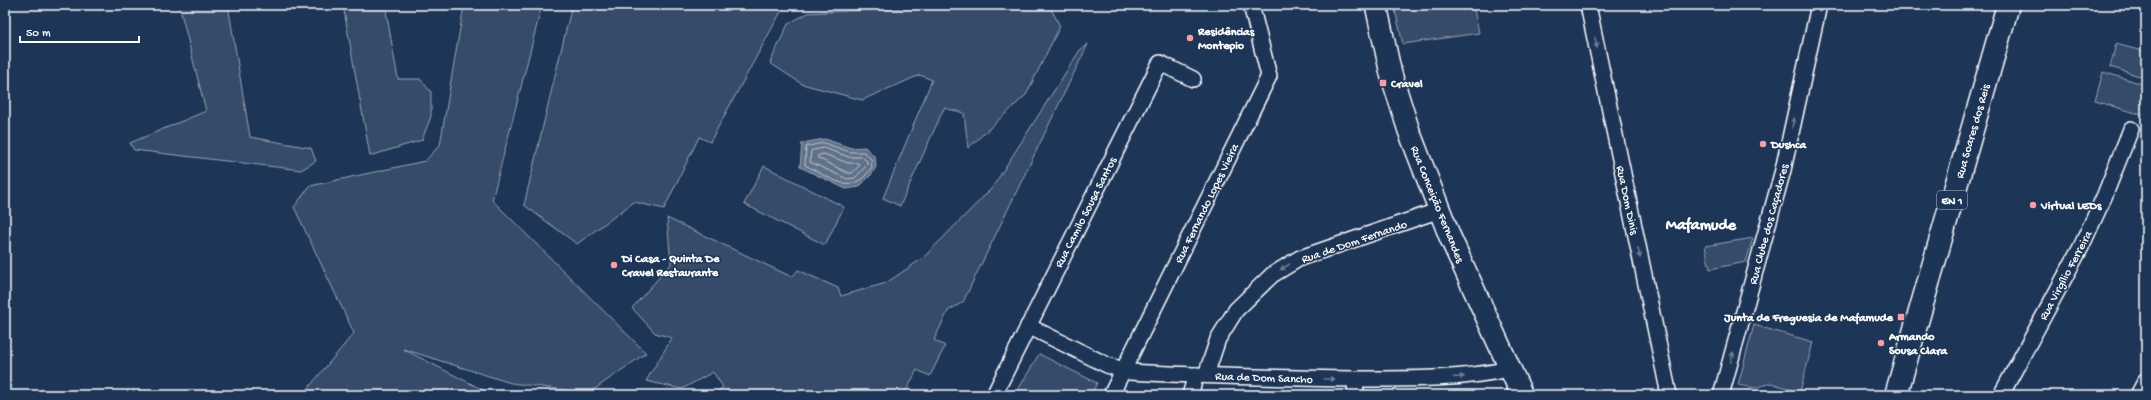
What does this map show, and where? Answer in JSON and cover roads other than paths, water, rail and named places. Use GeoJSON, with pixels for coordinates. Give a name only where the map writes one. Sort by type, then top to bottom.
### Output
{"type":"FeatureCollection","features":[{"type":"Feature","properties":{"kind":"main road","name":"Rua Conceição Fernandes"},"geometry":{"type":"LineString","coordinates":[[1376,5],[1391,74],[1409,131],[1440,210],[1509,369],[1522,395]]}},
{"type":"Feature","properties":{"kind":"main road","name":"Rua Soares dos Reis"},"geometry":{"type":"LineString","coordinates":[[1896,395],[2008,5]]}},
{"type":"Feature","properties":{"kind":"street","name":"Rua Fernando Lopes Vieira"},"geometry":{"type":"LineString","coordinates":[[1111,395],[1269,76],[1251,5]]}},
{"type":"Feature","properties":{"kind":"street","name":"Rua Dom Dinis"},"geometry":{"type":"LineString","coordinates":[[1588,5],[1669,395]]}},
{"type":"Feature","properties":{"kind":"street","name":"Rua Clube dos Caçadores"},"geometry":{"type":"LineString","coordinates":[[1721,395],[1783,170],[1819,5]]}},
{"type":"Feature","properties":{"kind":"street","name":"Rua Camilo Sousa Santos"},"geometry":{"type":"LineString","coordinates":[[994,395],[1160,62],[1193,79]]}},
{"type":"Feature","properties":{"kind":"street","name":"Rua Virgílio Ferreira"},"geometry":{"type":"LineString","coordinates":[[2001,395],[2081,247],[2104,197],[2131,129]]}},
{"type":"Feature","properties":{"kind":"street","name":"Rua de Dom Fernando"},"geometry":{"type":"LineString","coordinates":[[1190,395],[1218,339],[1236,310],[1272,275],[1300,258],[1440,210]]}},
{"type":"Feature","properties":{"kind":"street","name":"Rua de Dom Sancho"},"geometry":{"type":"LineString","coordinates":[[1028,326],[1107,365],[1123,371],[1201,375],[1355,379],[1424,379],[1479,376],[1509,369]]}},
{"type":"Feature","properties":{"kind":"street"},"geometry":{"type":"LineString","coordinates":[[1355,379],[1356,395]]}},
{"type":"Feature","properties":{"kind":"street"},"geometry":{"type":"LineString","coordinates":[[2138,395],[2146,380]]}},
{"type":"Feature","properties":{"kind":"water"},"geometry":{"type":"Polygon","coordinates":[[[825,139],[851,148],[865,147],[875,157],[876,167],[871,175],[859,187],[846,189],[800,167],[802,143],[825,139]]]}},
{"type":"Feature","properties":{"kind":"place","name":"Residências Montepio"},"geometry":{"type":"Point","coordinates":[1190,38]}},
{"type":"Feature","properties":{"kind":"place","name":"Cravel"},"geometry":{"type":"Point","coordinates":[1383,83]}},
{"type":"Feature","properties":{"kind":"place","name":"Dushca"},"geometry":{"type":"Point","coordinates":[1763,144]}},
{"type":"Feature","properties":{"kind":"place","name":"Virtual LEDs"},"geometry":{"type":"Point","coordinates":[2033,205]}},
{"type":"Feature","properties":{"kind":"place","name":"Di Casa - Quinta De Cravel Restaurante"},"geometry":{"type":"Point","coordinates":[614,265]}},
{"type":"Feature","properties":{"kind":"place","name":"Junta de Freguesia de Mafamude"},"geometry":{"type":"Point","coordinates":[1901,317]}},
{"type":"Feature","properties":{"kind":"place","name":"Armando Sousa Clara"},"geometry":{"type":"Point","coordinates":[1881,343]}},
{"type":"Feature","properties":{"kind":"district","name":"Mafamude"},"geometry":{"type":"Point","coordinates":[1701,223]}}]}
